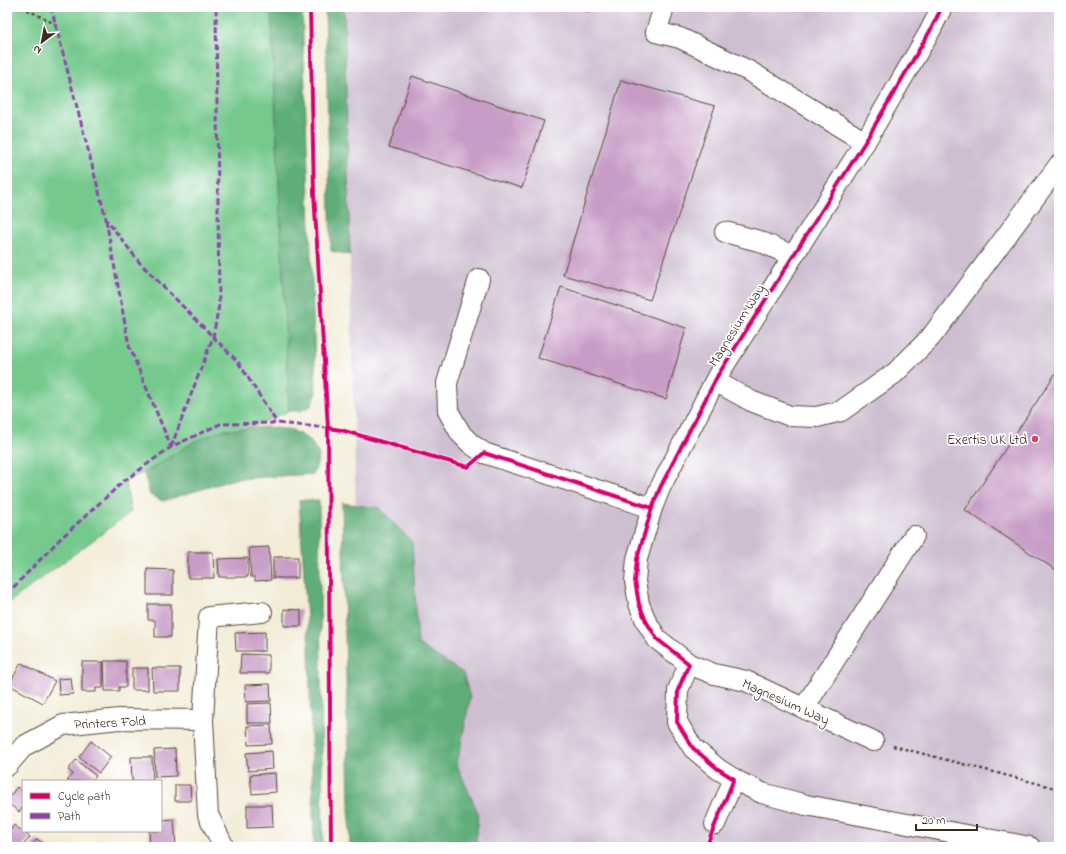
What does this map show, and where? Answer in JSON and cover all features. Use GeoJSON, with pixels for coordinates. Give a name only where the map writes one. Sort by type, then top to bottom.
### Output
{"type":"FeatureCollection","features":[{"type":"Feature","properties":{"kind":"street"},"geometry":{"type":"LineString","coordinates":[[664,7],[656,32],[680,38],[749,71],[865,142]]}},
{"type":"Feature","properties":{"kind":"street","name":"Magnesium Way"},"geometry":{"type":"LineString","coordinates":[[873,740],[746,682],[714,674],[689,664],[657,639],[646,621],[639,604],[635,581],[637,559],[652,508],[660,488],[715,381],[865,142],[930,31],[942,7]]}},
{"type":"Feature","properties":{"kind":"street"},"geometry":{"type":"LineString","coordinates":[[715,381],[751,401],[790,416],[817,417],[841,411],[895,373],[930,337],[1059,165]]}},
{"type":"Feature","properties":{"kind":"street"},"geometry":{"type":"LineString","coordinates":[[725,232],[759,241],[794,256]]}},
{"type":"Feature","properties":{"kind":"street"},"geometry":{"type":"LineString","coordinates":[[479,279],[447,383],[448,411],[461,434],[471,444],[484,453],[652,508]]}},
{"type":"Feature","properties":{"kind":"street"},"geometry":{"type":"LineString","coordinates":[[804,708],[914,536]]}},
{"type":"Feature","properties":{"kind":"street"},"geometry":{"type":"LineString","coordinates":[[220,847],[222,842],[208,815],[204,720],[209,617],[262,612]]}},
{"type":"Feature","properties":{"kind":"street"},"geometry":{"type":"LineString","coordinates":[[689,664],[678,690],[677,722],[693,748],[718,769],[734,778],[762,793],[806,805],[1030,847]]}},
{"type":"Feature","properties":{"kind":"street","name":"Printers Fold"},"geometry":{"type":"LineString","coordinates":[[7,766],[24,746],[64,724],[119,719],[204,720]]}},
{"type":"Feature","properties":{"kind":"street"},"geometry":{"type":"LineString","coordinates":[[715,824],[734,778]]}},
{"type":"Feature","properties":{"kind":"path"},"geometry":{"type":"LineString","coordinates":[[22,7],[55,24]]}},
{"type":"Feature","properties":{"kind":"path"},"geometry":{"type":"LineString","coordinates":[[873,740],[1059,789]]}},
{"type":"Feature","properties":{"kind":"shaded area"},"geometry":{"type":"Polygon","coordinates":[[[344,7],[1059,7],[1059,847],[368,847],[358,607],[344,7]]]}},
{"type":"Feature","properties":{"kind":"green space"},"geometry":{"type":"Polygon","coordinates":[[[7,7],[271,7],[289,411],[125,481],[131,512],[7,604],[7,7]]]}},
{"type":"Feature","properties":{"kind":"green space"},"geometry":{"type":"Polygon","coordinates":[[[271,7],[302,7],[316,393],[311,406],[300,411],[289,411],[271,7]]]}},
{"type":"Feature","properties":{"kind":"green space"},"geometry":{"type":"Polygon","coordinates":[[[325,7],[344,7],[350,255],[331,251],[325,7]]]}},
{"type":"Feature","properties":{"kind":"green space"},"geometry":{"type":"Polygon","coordinates":[[[268,427],[292,430],[310,440],[319,455],[314,474],[235,479],[163,501],[150,495],[144,473],[193,442],[223,430],[268,427]]]}},
{"type":"Feature","properties":{"kind":"green space"},"geometry":{"type":"Polygon","coordinates":[[[299,500],[319,500],[323,847],[314,847],[309,650],[299,500]]]}},
{"type":"Feature","properties":{"kind":"green space"},"geometry":{"type":"Polygon","coordinates":[[[342,503],[379,508],[412,542],[418,644],[463,673],[470,698],[457,765],[478,813],[476,847],[350,847],[342,503]]]}},
{"type":"Feature","properties":{"kind":"building"},"geometry":{"type":"Polygon","coordinates":[[[570,7],[591,7],[589,12],[570,7]]]}},
{"type":"Feature","properties":{"kind":"building"},"geometry":{"type":"Polygon","coordinates":[[[412,76],[544,121],[522,188],[389,147],[412,76]]]}},
{"type":"Feature","properties":{"kind":"building"},"geometry":{"type":"Polygon","coordinates":[[[621,80],[715,106],[650,300],[563,275],[621,80]]]}},
{"type":"Feature","properties":{"kind":"building"},"geometry":{"type":"Polygon","coordinates":[[[561,287],[686,328],[666,399],[538,358],[561,287]]]}},
{"type":"Feature","properties":{"kind":"building","name":"Exertis UK Ltd"},"geometry":{"type":"Polygon","coordinates":[[[1059,368],[1059,572],[965,510],[1059,368]]]}},
{"type":"Feature","properties":{"kind":"building"},"geometry":{"type":"Polygon","coordinates":[[[269,547],[271,580],[255,581],[255,577],[251,577],[249,548],[269,547]]]}},
{"type":"Feature","properties":{"kind":"building"},"geometry":{"type":"Polygon","coordinates":[[[188,552],[213,552],[214,578],[188,578],[188,552]]]}},
{"type":"Feature","properties":{"kind":"building"},"geometry":{"type":"Polygon","coordinates":[[[273,557],[298,557],[298,578],[273,578],[273,557]]]}},
{"type":"Feature","properties":{"kind":"building"},"geometry":{"type":"Polygon","coordinates":[[[248,558],[248,577],[219,577],[218,559],[248,558]]]}},
{"type":"Feature","properties":{"kind":"building"},"geometry":{"type":"Polygon","coordinates":[[[147,569],[173,570],[173,595],[147,595],[147,569]]]}},
{"type":"Feature","properties":{"kind":"building"},"geometry":{"type":"Polygon","coordinates":[[[148,604],[171,604],[171,637],[155,637],[155,620],[148,620],[148,604]]]}},
{"type":"Feature","properties":{"kind":"building"},"geometry":{"type":"Polygon","coordinates":[[[284,609],[301,610],[301,626],[284,626],[284,609]]]}},
{"type":"Feature","properties":{"kind":"building"},"geometry":{"type":"Polygon","coordinates":[[[265,632],[265,651],[236,651],[235,633],[265,632]]]}},
{"type":"Feature","properties":{"kind":"building"},"geometry":{"type":"Polygon","coordinates":[[[241,654],[269,655],[269,673],[240,673],[241,654]]]}},
{"type":"Feature","properties":{"kind":"building"},"geometry":{"type":"Polygon","coordinates":[[[104,661],[126,661],[126,687],[119,687],[119,691],[105,691],[104,661]]]}},
{"type":"Feature","properties":{"kind":"building"},"geometry":{"type":"Polygon","coordinates":[[[82,662],[103,662],[103,688],[96,688],[96,692],[82,692],[82,662]]]}},
{"type":"Feature","properties":{"kind":"building"},"geometry":{"type":"Polygon","coordinates":[[[21,663],[55,681],[43,703],[9,685],[21,663]]]}},
{"type":"Feature","properties":{"kind":"building"},"geometry":{"type":"Polygon","coordinates":[[[132,668],[148,668],[148,690],[132,690],[132,668]]]}},
{"type":"Feature","properties":{"kind":"building"},"geometry":{"type":"Polygon","coordinates":[[[152,668],[180,668],[180,691],[153,691],[152,668]]]}},
{"type":"Feature","properties":{"kind":"building"},"geometry":{"type":"Polygon","coordinates":[[[71,678],[73,694],[59,695],[58,679],[71,678]]]}},
{"type":"Feature","properties":{"kind":"building"},"geometry":{"type":"Polygon","coordinates":[[[270,684],[271,701],[246,702],[245,685],[270,684]]]}},
{"type":"Feature","properties":{"kind":"building"},"geometry":{"type":"Polygon","coordinates":[[[271,703],[272,723],[247,723],[247,704],[271,703]]]}},
{"type":"Feature","properties":{"kind":"building"},"geometry":{"type":"Polygon","coordinates":[[[271,725],[272,744],[248,745],[247,726],[271,725]]]}},
{"type":"Feature","properties":{"kind":"building"},"geometry":{"type":"Polygon","coordinates":[[[91,741],[111,757],[99,773],[79,757],[91,741]]]}},
{"type":"Feature","properties":{"kind":"building"},"geometry":{"type":"Polygon","coordinates":[[[175,749],[176,776],[155,777],[154,750],[175,749]]]}},
{"type":"Feature","properties":{"kind":"building"},"geometry":{"type":"Polygon","coordinates":[[[272,751],[273,769],[248,771],[246,753],[272,751]]]}},
{"type":"Feature","properties":{"kind":"building"},"geometry":{"type":"Polygon","coordinates":[[[131,757],[152,757],[153,780],[132,780],[131,757]]]}},
{"type":"Feature","properties":{"kind":"building"},"geometry":{"type":"Polygon","coordinates":[[[76,760],[96,776],[93,780],[68,780],[73,774],[68,770],[76,760]]]}},
{"type":"Feature","properties":{"kind":"building"},"geometry":{"type":"Polygon","coordinates":[[[275,773],[276,792],[252,794],[250,775],[275,773]]]}},
{"type":"Feature","properties":{"kind":"building"},"geometry":{"type":"Polygon","coordinates":[[[175,785],[190,785],[191,801],[175,801],[175,785]]]}},
{"type":"Feature","properties":{"kind":"building"},"geometry":{"type":"Polygon","coordinates":[[[17,787],[22,791],[22,808],[19,812],[7,802],[17,787]]]}},
{"type":"Feature","properties":{"kind":"building"},"geometry":{"type":"Polygon","coordinates":[[[247,805],[272,805],[273,827],[247,828],[247,805]]]}},
{"type":"Feature","properties":{"kind":"building"},"geometry":{"type":"Polygon","coordinates":[[[174,819],[176,847],[150,847],[149,832],[162,832],[162,820],[174,819]]]}},
{"type":"Feature","properties":{"kind":"building"},"geometry":{"type":"Polygon","coordinates":[[[14,825],[30,837],[22,847],[7,847],[7,835],[14,825]]]}},
{"type":"Feature","properties":{"kind":"building"},"geometry":{"type":"Polygon","coordinates":[[[37,839],[48,847],[30,847],[37,839]]]}},
{"type":"Feature","properties":{"kind":"building"},"geometry":{"type":"Polygon","coordinates":[[[962,842],[981,847],[961,847],[962,842]]]}},
{"type":"Feature","properties":{"kind":"building"},"geometry":{"type":"Polygon","coordinates":[[[273,845],[273,847],[248,847],[248,846],[273,845]]]}},
{"type":"Feature","properties":{"kind":"marked path"},"geometry":{"type":"LineString","coordinates":[[51,7],[106,219],[140,263],[238,362],[277,423]]}},
{"type":"Feature","properties":{"kind":"marked path"},"geometry":{"type":"LineString","coordinates":[[171,447],[213,337],[219,305],[216,7]]}},
{"type":"Feature","properties":{"kind":"marked path"},"geometry":{"type":"LineString","coordinates":[[106,220],[129,346],[171,447]]}},
{"type":"Feature","properties":{"kind":"marked path"},"geometry":{"type":"LineString","coordinates":[[7,594],[59,540],[124,481],[171,447],[220,424],[277,423],[328,428]]}},
{"type":"Feature","properties":{"kind":"cycle path"},"geometry":{"type":"LineString","coordinates":[[310,7],[314,193],[328,428],[331,847]]}},
{"type":"Feature","properties":{"kind":"cycle path"},"geometry":{"type":"LineString","coordinates":[[707,847],[734,779],[718,769],[693,748],[677,722],[678,690],[689,664],[657,639],[646,621],[639,604],[635,581],[637,559],[652,508],[660,488],[718,375],[865,142],[930,31],[942,7]]}},
{"type":"Feature","properties":{"kind":"cycle path"},"geometry":{"type":"LineString","coordinates":[[328,428],[341,430],[468,467],[484,453],[652,508]]}},
{"type":"Feature","properties":{"kind":"place","name":"Exertis UK Ltd"},"geometry":{"type":"Point","coordinates":[1035,439]}}]}
